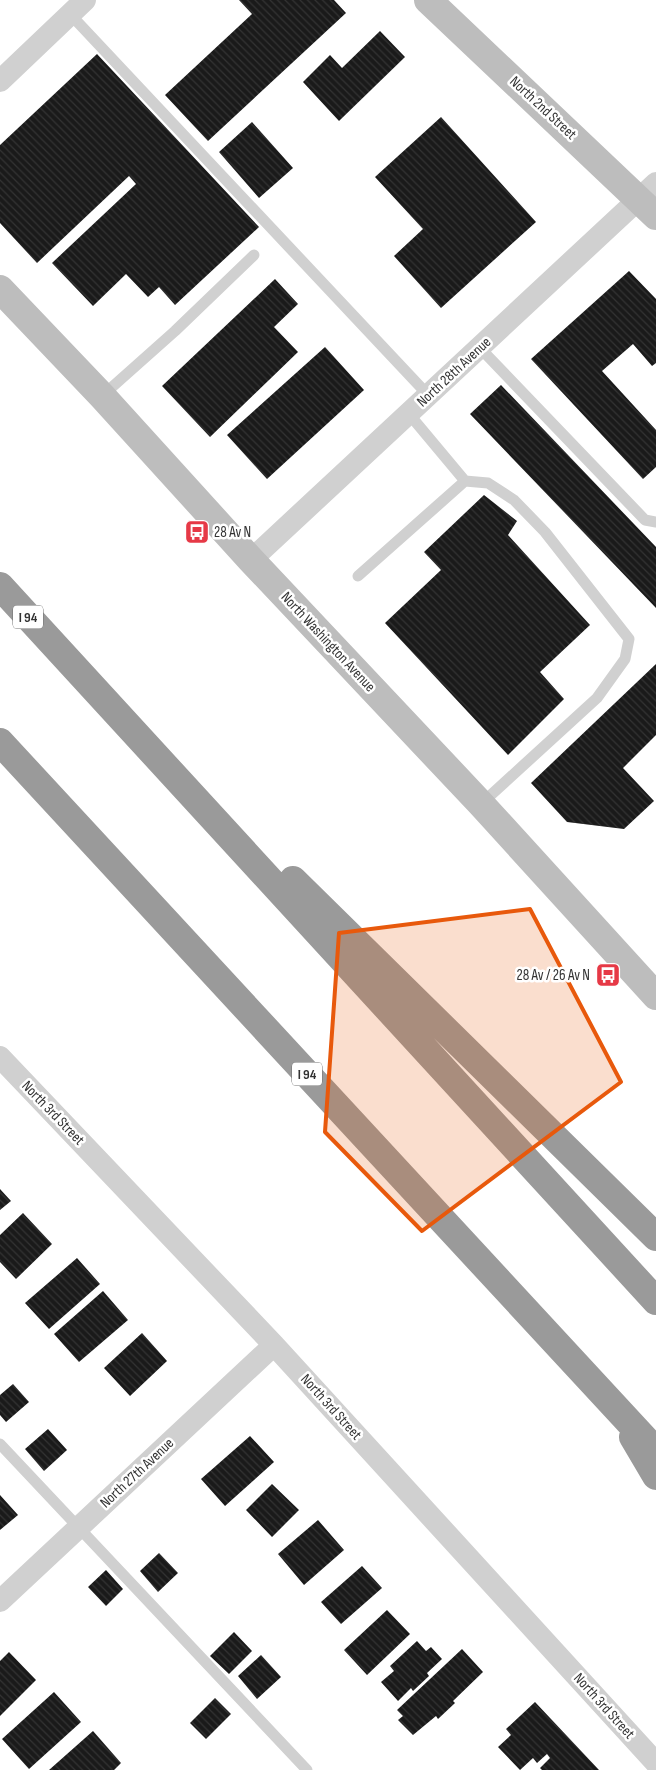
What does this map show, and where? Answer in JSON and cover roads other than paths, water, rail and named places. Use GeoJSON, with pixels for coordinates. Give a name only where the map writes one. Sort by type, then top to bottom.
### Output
{"type":"FeatureCollection","features":[{"type":"Feature","properties":{"kind":"highway","name":"I 94"},"geometry":{"type":"LineString","coordinates":[[0,586],[656,1301]]}},
{"type":"Feature","properties":{"kind":"highway"},"geometry":{"type":"LineString","coordinates":[[56,647],[656,1237]]}},
{"type":"Feature","properties":{"kind":"highway","name":"I 94"},"geometry":{"type":"LineString","coordinates":[[0,742],[656,1451]]}},
{"type":"Feature","properties":{"kind":"highway"},"geometry":{"type":"LineString","coordinates":[[614,1406],[656,1476]]}},
{"type":"Feature","properties":{"kind":"street","name":"North 2nd Street"},"geometry":{"type":"LineString","coordinates":[[428,0],[650,199]]}},
{"type":"Feature","properties":{"kind":"street"},"geometry":{"type":"LineString","coordinates":[[0,81],[78,7]]}},
{"type":"Feature","properties":{"kind":"street","name":"North 28th Avenue"},"geometry":{"type":"LineString","coordinates":[[251,560],[480,348],[650,199]]}},
{"type":"Feature","properties":{"kind":"street","name":"North Washington Avenue"},"geometry":{"type":"LineString","coordinates":[[0,289],[102,396],[251,560],[481,804],[656,995]]}},
{"type":"Feature","properties":{"kind":"street","name":"North 3rd Street"},"geometry":{"type":"LineString","coordinates":[[0,1057],[274,1345],[656,1763]]}},
{"type":"Feature","properties":{"kind":"street","name":"North 27th Avenue"},"geometry":{"type":"LineString","coordinates":[[0,1601],[274,1345]]}},
{"type":"Feature","properties":{"kind":"lane"},"geometry":{"type":"LineString","coordinates":[[78,7],[429,396]]}},
{"type":"Feature","properties":{"kind":"lane"},"geometry":{"type":"LineString","coordinates":[[102,396],[175,331],[254,255]]}},
{"type":"Feature","properties":{"kind":"lane"},"geometry":{"type":"LineString","coordinates":[[480,348],[645,520],[656,522]]}},
{"type":"Feature","properties":{"kind":"lane"},"geometry":{"type":"LineString","coordinates":[[409,414],[465,481]]}},
{"type":"Feature","properties":{"kind":"lane"},"geometry":{"type":"LineString","coordinates":[[358,576],[465,481],[488,482],[514,500],[545,532],[628,639],[625,660],[597,698],[481,804]]}},
{"type":"Feature","properties":{"kind":"lane"},"geometry":{"type":"LineString","coordinates":[[0,1444],[307,1770]]}},
{"type":"Feature","properties":{"kind":"place","name":"28 Av N"},"geometry":{"type":"Point","coordinates":[197,532]}},
{"type":"Feature","properties":{"kind":"place","name":"28 Av / 26 Av N"},"geometry":{"type":"Point","coordinates":[608,975]}}]}
